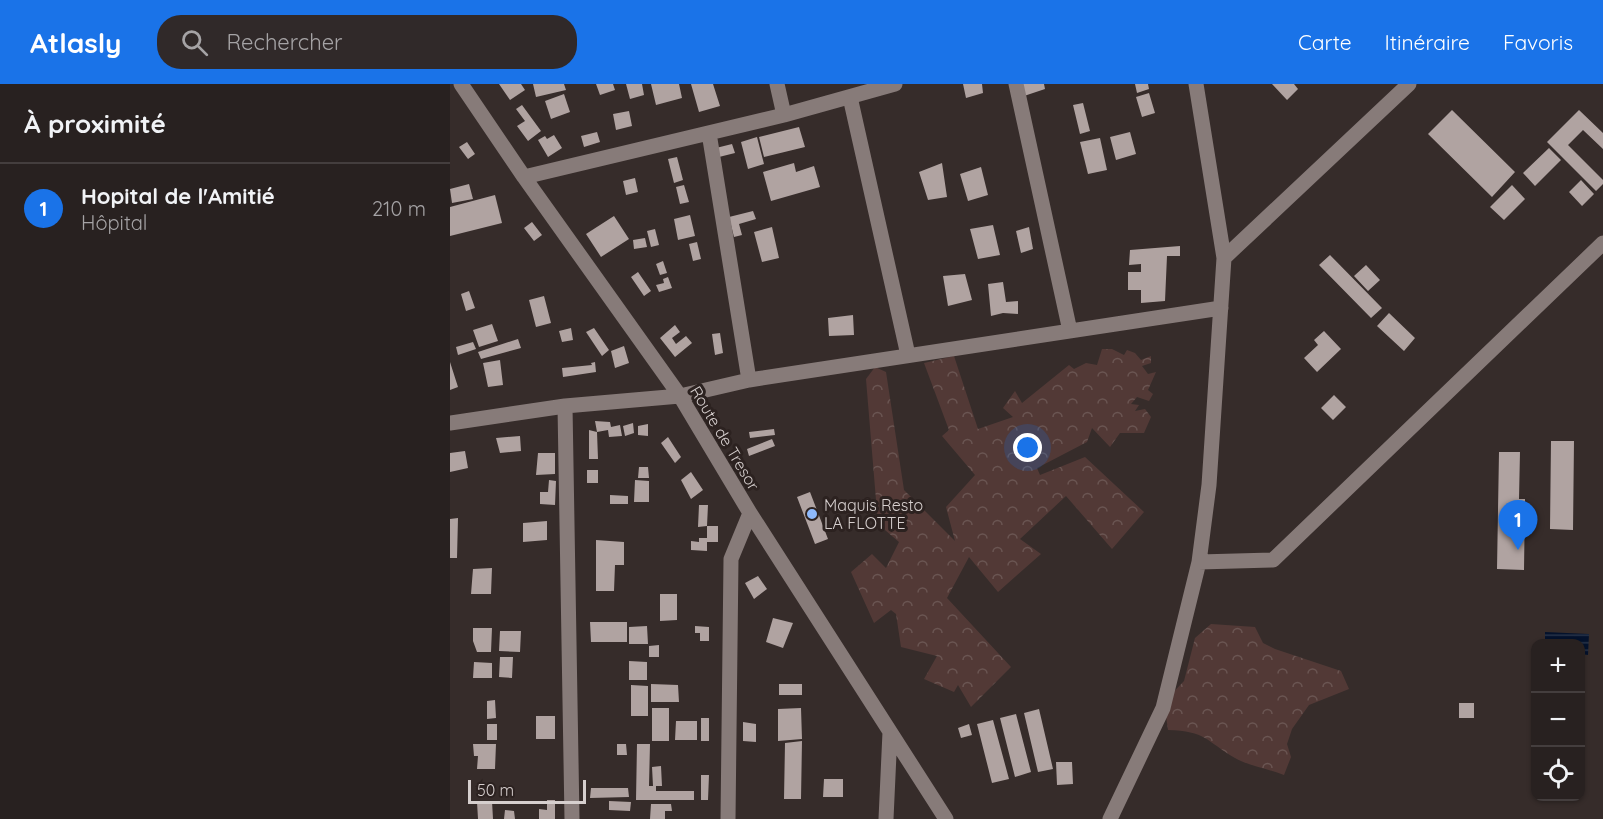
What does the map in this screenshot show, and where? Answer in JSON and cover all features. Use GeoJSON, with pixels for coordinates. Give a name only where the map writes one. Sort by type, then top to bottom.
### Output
{"type":"FeatureCollection","features":[{"type":"Feature","properties":{"kind":"street","name":"Route de Tresor"},"geometry":{"type":"LineString","coordinates":[[461,84],[524,177],[680,396],[750,513],[948,819]]}},
{"type":"Feature","properties":{"kind":"street"},"geometry":{"type":"LineString","coordinates":[[777,84],[784,115]]}},
{"type":"Feature","properties":{"kind":"street"},"geometry":{"type":"LineString","coordinates":[[524,177],[784,115],[895,84]]}},
{"type":"Feature","properties":{"kind":"street"},"geometry":{"type":"LineString","coordinates":[[1016,84],[1070,331]]}},
{"type":"Feature","properties":{"kind":"street"},"geometry":{"type":"LineString","coordinates":[[1110,819],[1163,708],[1199,562],[1209,484],[1224,258],[1196,84]]}},
{"type":"Feature","properties":{"kind":"street"},"geometry":{"type":"LineString","coordinates":[[1224,258],[1409,84]]}},
{"type":"Feature","properties":{"kind":"street"},"geometry":{"type":"LineString","coordinates":[[850,97],[908,355]]}},
{"type":"Feature","properties":{"kind":"street"},"geometry":{"type":"LineString","coordinates":[[709,133],[749,380]]}},
{"type":"Feature","properties":{"kind":"street"},"geometry":{"type":"LineString","coordinates":[[1199,562],[1273,560],[1603,243]]}},
{"type":"Feature","properties":{"kind":"street"},"geometry":{"type":"LineString","coordinates":[[450,423],[566,406],[680,396],[749,380],[1221,308]]}},
{"type":"Feature","properties":{"kind":"street"},"geometry":{"type":"LineString","coordinates":[[680,396],[948,819]]}},
{"type":"Feature","properties":{"kind":"street"},"geometry":{"type":"LineString","coordinates":[[566,406],[572,819]]}},
{"type":"Feature","properties":{"kind":"street"},"geometry":{"type":"LineString","coordinates":[[728,819],[731,559],[750,513]]}},
{"type":"Feature","properties":{"kind":"street"},"geometry":{"type":"LineString","coordinates":[[886,819],[890,732]]}},
{"type":"Feature","properties":{"kind":"green space"},"geometry":{"type":"Polygon","coordinates":[[[1102,349],[1112,349],[1124,355],[1127,350],[1135,353],[1141,360],[1151,356],[1151,363],[1142,366],[1148,374],[1156,372],[1148,390],[1153,394],[1149,401],[1137,397],[1131,404],[1139,405],[1135,411],[1145,409],[1151,417],[1144,433],[1120,433],[1110,447],[1092,428],[1087,442],[1037,468],[1040,475],[1085,457],[1144,512],[1112,549],[1066,496],[1020,539],[1041,554],[998,592],[969,557],[947,598],[1011,667],[971,707],[958,685],[954,692],[924,679],[937,656],[901,647],[896,614],[891,610],[874,623],[851,572],[872,554],[886,568],[899,542],[878,524],[866,379],[875,367],[886,372],[904,490],[955,541],[946,507],[975,475],[942,436],[949,430],[924,363],[954,356],[978,429],[1013,417],[1003,408],[1015,391],[1022,403],[1069,365],[1074,369],[1086,363],[1097,365],[1102,349]]]}},
{"type":"Feature","properties":{"kind":"green space"},"geometry":{"type":"Polygon","coordinates":[[[1211,624],[1255,627],[1263,643],[1341,671],[1349,689],[1309,705],[1292,729],[1287,744],[1291,757],[1284,775],[1241,761],[1198,735],[1168,730],[1164,702],[1184,681],[1195,638],[1211,624]]]}},
{"type":"Feature","properties":{"kind":"water"},"geometry":{"type":"Polygon","coordinates":[[[1545,632],[1589,634],[1588,655],[1585,655],[1585,639],[1545,639],[1545,632]]]}},
{"type":"Feature","properties":{"kind":"building"},"geometry":{"type":"Polygon","coordinates":[[[499,84],[521,84],[525,90],[510,100],[499,84]]]}},
{"type":"Feature","properties":{"kind":"building"},"geometry":{"type":"Polygon","coordinates":[[[533,84],[564,84],[566,90],[536,97],[533,84]]]}},
{"type":"Feature","properties":{"kind":"building"},"geometry":{"type":"Polygon","coordinates":[[[596,84],[613,84],[615,90],[600,95],[596,84]]]}},
{"type":"Feature","properties":{"kind":"building"},"geometry":{"type":"Polygon","coordinates":[[[626,84],[642,84],[644,95],[630,99],[626,84]]]}},
{"type":"Feature","properties":{"kind":"building"},"geometry":{"type":"Polygon","coordinates":[[[651,84],[679,84],[682,98],[656,105],[651,84]]]}},
{"type":"Feature","properties":{"kind":"building"},"geometry":{"type":"Polygon","coordinates":[[[691,84],[713,84],[720,106],[699,112],[691,84]]]}},
{"type":"Feature","properties":{"kind":"building"},"geometry":{"type":"Polygon","coordinates":[[[963,84],[982,84],[983,93],[966,98],[963,84]]]}},
{"type":"Feature","properties":{"kind":"building"},"geometry":{"type":"Polygon","coordinates":[[[1022,84],[1044,84],[1045,89],[1024,96],[1022,84]]]}},
{"type":"Feature","properties":{"kind":"building"},"geometry":{"type":"Polygon","coordinates":[[[1135,84],[1148,84],[1149,89],[1137,93],[1135,84]]]}},
{"type":"Feature","properties":{"kind":"building"},"geometry":{"type":"Polygon","coordinates":[[[1272,84],[1294,84],[1298,89],[1287,100],[1272,84]]]}},
{"type":"Feature","properties":{"kind":"building"},"geometry":{"type":"Polygon","coordinates":[[[1149,93],[1155,113],[1142,117],[1136,97],[1149,93]]]}},
{"type":"Feature","properties":{"kind":"building"},"geometry":{"type":"Polygon","coordinates":[[[564,94],[570,112],[551,119],[545,101],[564,94]]]}},
{"type":"Feature","properties":{"kind":"building"},"geometry":{"type":"Polygon","coordinates":[[[1083,103],[1090,131],[1080,134],[1073,105],[1083,103]]]}},
{"type":"Feature","properties":{"kind":"building"},"geometry":{"type":"Polygon","coordinates":[[[522,105],[541,131],[528,141],[517,126],[525,121],[516,109],[522,105]]]}},
{"type":"Feature","properties":{"kind":"building"},"geometry":{"type":"Polygon","coordinates":[[[1452,110],[1515,172],[1492,197],[1428,134],[1452,110]]]}},
{"type":"Feature","properties":{"kind":"building"},"geometry":{"type":"Polygon","coordinates":[[[1579,110],[1603,133],[1603,149],[1583,130],[1568,145],[1603,180],[1603,184],[1596,191],[1547,142],[1579,110]]]}},
{"type":"Feature","properties":{"kind":"building"},"geometry":{"type":"Polygon","coordinates":[[[629,111],[632,126],[616,130],[613,114],[629,111]]]}},
{"type":"Feature","properties":{"kind":"building"},"geometry":{"type":"Polygon","coordinates":[[[799,127],[805,147],[764,157],[759,137],[799,127]]]}},
{"type":"Feature","properties":{"kind":"building"},"geometry":{"type":"Polygon","coordinates":[[[597,132],[600,142],[584,147],[581,136],[597,132]]]}},
{"type":"Feature","properties":{"kind":"building"},"geometry":{"type":"Polygon","coordinates":[[[1130,132],[1136,154],[1116,160],[1110,137],[1130,132]]]}},
{"type":"Feature","properties":{"kind":"building"},"geometry":{"type":"Polygon","coordinates":[[[554,135],[562,148],[548,157],[538,140],[554,135]]]}},
{"type":"Feature","properties":{"kind":"building"},"geometry":{"type":"Polygon","coordinates":[[[757,137],[764,164],[748,169],[741,142],[757,137]]]}},
{"type":"Feature","properties":{"kind":"building"},"geometry":{"type":"Polygon","coordinates":[[[1100,138],[1107,170],[1088,174],[1080,142],[1100,138]]]}},
{"type":"Feature","properties":{"kind":"building"},"geometry":{"type":"Polygon","coordinates":[[[467,142],[475,154],[468,159],[459,147],[467,142]]]}},
{"type":"Feature","properties":{"kind":"building"},"geometry":{"type":"Polygon","coordinates":[[[732,144],[735,153],[719,157],[716,148],[732,144]]]}},
{"type":"Feature","properties":{"kind":"building"},"geometry":{"type":"Polygon","coordinates":[[[1549,148],[1561,160],[1535,186],[1523,173],[1549,148]]]}},
{"type":"Feature","properties":{"kind":"building"},"geometry":{"type":"Polygon","coordinates":[[[677,157],[683,180],[674,183],[668,159],[677,157]]]}},
{"type":"Feature","properties":{"kind":"building"},"geometry":{"type":"Polygon","coordinates":[[[794,163],[796,172],[814,166],[820,187],[771,201],[763,172],[794,163]]]}},
{"type":"Feature","properties":{"kind":"building"},"geometry":{"type":"Polygon","coordinates":[[[942,163],[947,197],[928,200],[919,172],[942,163]]]}},
{"type":"Feature","properties":{"kind":"building"},"geometry":{"type":"Polygon","coordinates":[[[981,167],[988,195],[968,201],[960,174],[981,167]]]}},
{"type":"Feature","properties":{"kind":"building"},"geometry":{"type":"Polygon","coordinates":[[[635,178],[638,192],[626,195],[623,181],[635,178]]]}},
{"type":"Feature","properties":{"kind":"building"},"geometry":{"type":"Polygon","coordinates":[[[1581,180],[1594,194],[1582,206],[1569,192],[1581,180]]]}},
{"type":"Feature","properties":{"kind":"building"},"geometry":{"type":"Polygon","coordinates":[[[469,184],[473,199],[452,203],[450,189],[469,184]]]}},
{"type":"Feature","properties":{"kind":"building"},"geometry":{"type":"Polygon","coordinates":[[[684,185],[689,202],[680,204],[676,187],[684,185]]]}},
{"type":"Feature","properties":{"kind":"building"},"geometry":{"type":"Polygon","coordinates":[[[1512,185],[1525,199],[1504,220],[1490,207],[1512,185]]]}},
{"type":"Feature","properties":{"kind":"building"},"geometry":{"type":"Polygon","coordinates":[[[495,195],[502,223],[450,236],[450,207],[495,195]]]}},
{"type":"Feature","properties":{"kind":"building"},"geometry":{"type":"Polygon","coordinates":[[[753,211],[756,219],[739,224],[742,235],[734,237],[729,217],[753,211]]]}},
{"type":"Feature","properties":{"kind":"building"},"geometry":{"type":"Polygon","coordinates":[[[690,215],[695,236],[678,240],[674,219],[690,215]]]}},
{"type":"Feature","properties":{"kind":"building"},"geometry":{"type":"Polygon","coordinates":[[[614,216],[629,239],[601,257],[586,234],[614,216]]]}},
{"type":"Feature","properties":{"kind":"building"},"geometry":{"type":"Polygon","coordinates":[[[532,222],[542,235],[534,241],[524,228],[532,222]]]}},
{"type":"Feature","properties":{"kind":"building"},"geometry":{"type":"Polygon","coordinates":[[[993,225],[1000,255],[978,259],[970,229],[993,225]]]}},
{"type":"Feature","properties":{"kind":"building"},"geometry":{"type":"Polygon","coordinates":[[[772,227],[779,258],[762,262],[754,232],[772,227]]]}},
{"type":"Feature","properties":{"kind":"building"},"geometry":{"type":"Polygon","coordinates":[[[1029,227],[1033,249],[1021,253],[1016,231],[1029,227]]]}},
{"type":"Feature","properties":{"kind":"building"},"geometry":{"type":"Polygon","coordinates":[[[655,229],[659,245],[651,247],[647,231],[655,229]]]}},
{"type":"Feature","properties":{"kind":"building"},"geometry":{"type":"Polygon","coordinates":[[[645,238],[647,247],[634,249],[633,240],[645,238]]]}},
{"type":"Feature","properties":{"kind":"building"},"geometry":{"type":"Polygon","coordinates":[[[697,242],[701,259],[693,261],[689,244],[697,242]]]}},
{"type":"Feature","properties":{"kind":"building"},"geometry":{"type":"Polygon","coordinates":[[[1180,246],[1180,256],[1167,256],[1165,301],[1141,303],[1141,290],[1128,290],[1128,272],[1141,272],[1141,264],[1129,265],[1130,250],[1180,246]]]}},
{"type":"Feature","properties":{"kind":"building"},"geometry":{"type":"Polygon","coordinates":[[[1330,255],[1382,308],[1371,318],[1319,265],[1330,255]]]}},
{"type":"Feature","properties":{"kind":"building"},"geometry":{"type":"Polygon","coordinates":[[[663,261],[667,273],[660,275],[656,264],[663,261]]]}},
{"type":"Feature","properties":{"kind":"building"},"geometry":{"type":"Polygon","coordinates":[[[1366,265],[1380,280],[1368,291],[1354,276],[1366,265]]]}},
{"type":"Feature","properties":{"kind":"building"},"geometry":{"type":"Polygon","coordinates":[[[638,272],[651,291],[644,296],[631,277],[638,272]]]}},
{"type":"Feature","properties":{"kind":"building"},"geometry":{"type":"Polygon","coordinates":[[[965,274],[972,300],[948,306],[943,276],[965,274]]]}},
{"type":"Feature","properties":{"kind":"building"},"geometry":{"type":"Polygon","coordinates":[[[668,277],[672,288],[659,292],[656,285],[664,283],[663,279],[668,277]]]}},
{"type":"Feature","properties":{"kind":"building"},"geometry":{"type":"Polygon","coordinates":[[[1003,282],[1006,302],[1018,301],[1018,314],[1003,313],[991,316],[988,284],[1003,282]]]}},
{"type":"Feature","properties":{"kind":"building"},"geometry":{"type":"Polygon","coordinates":[[[469,291],[475,308],[466,311],[461,294],[469,291]]]}},
{"type":"Feature","properties":{"kind":"building"},"geometry":{"type":"Polygon","coordinates":[[[544,296],[551,323],[536,327],[529,300],[544,296]]]}},
{"type":"Feature","properties":{"kind":"building"},"geometry":{"type":"Polygon","coordinates":[[[1389,313],[1415,338],[1404,351],[1377,326],[1389,313]]]}},
{"type":"Feature","properties":{"kind":"building"},"geometry":{"type":"Polygon","coordinates":[[[853,315],[854,335],[829,336],[828,318],[853,315]]]}},
{"type":"Feature","properties":{"kind":"building"},"geometry":{"type":"Polygon","coordinates":[[[492,324],[498,341],[479,347],[473,330],[492,324]]]}},
{"type":"Feature","properties":{"kind":"building"},"geometry":{"type":"Polygon","coordinates":[[[675,325],[680,332],[672,338],[676,344],[686,336],[692,343],[675,357],[660,338],[675,325]]]}},
{"type":"Feature","properties":{"kind":"building"},"geometry":{"type":"Polygon","coordinates":[[[571,328],[573,340],[562,342],[559,331],[571,328]]]}},
{"type":"Feature","properties":{"kind":"building"},"geometry":{"type":"Polygon","coordinates":[[[594,328],[609,350],[602,356],[586,332],[594,328]]]}},
{"type":"Feature","properties":{"kind":"building"},"geometry":{"type":"Polygon","coordinates":[[[1324,331],[1341,349],[1317,372],[1304,358],[1318,345],[1314,340],[1324,331]]]}},
{"type":"Feature","properties":{"kind":"building"},"geometry":{"type":"Polygon","coordinates":[[[720,333],[723,353],[715,355],[712,334],[720,333]]]}},
{"type":"Feature","properties":{"kind":"building"},"geometry":{"type":"Polygon","coordinates":[[[518,339],[521,348],[481,359],[478,352],[518,339]]]}},
{"type":"Feature","properties":{"kind":"building"},"geometry":{"type":"Polygon","coordinates":[[[473,342],[476,349],[458,355],[456,347],[473,342]]]}},
{"type":"Feature","properties":{"kind":"building"},"geometry":{"type":"Polygon","coordinates":[[[624,346],[629,363],[615,368],[611,351],[624,346]]]}},
{"type":"Feature","properties":{"kind":"building"},"geometry":{"type":"Polygon","coordinates":[[[500,360],[503,385],[488,387],[483,363],[500,360]]]}},
{"type":"Feature","properties":{"kind":"building"},"geometry":{"type":"Polygon","coordinates":[[[450,362],[458,387],[450,390],[450,362]]]}},
{"type":"Feature","properties":{"kind":"building"},"geometry":{"type":"Polygon","coordinates":[[[595,362],[596,372],[563,377],[562,368],[592,365],[591,363],[595,362]]]}},
{"type":"Feature","properties":{"kind":"building"},"geometry":{"type":"Polygon","coordinates":[[[1334,395],[1346,407],[1333,420],[1321,408],[1334,395]]]}},
{"type":"Feature","properties":{"kind":"building"},"geometry":{"type":"Polygon","coordinates":[[[595,421],[610,422],[611,427],[620,425],[622,436],[609,437],[608,430],[597,432],[595,421]]]}},
{"type":"Feature","properties":{"kind":"building"},"geometry":{"type":"Polygon","coordinates":[[[633,423],[634,433],[625,436],[623,426],[633,423]]]}},
{"type":"Feature","properties":{"kind":"building"},"geometry":{"type":"Polygon","coordinates":[[[648,424],[648,436],[638,435],[638,426],[648,424]]]}},
{"type":"Feature","properties":{"kind":"building"},"geometry":{"type":"Polygon","coordinates":[[[774,429],[775,435],[750,438],[749,432],[774,429]]]}},
{"type":"Feature","properties":{"kind":"building"},"geometry":{"type":"Polygon","coordinates":[[[589,430],[597,432],[598,459],[589,459],[589,430]]]}},
{"type":"Feature","properties":{"kind":"building"},"geometry":{"type":"Polygon","coordinates":[[[520,436],[521,451],[500,453],[496,438],[520,436]]]}},
{"type":"Feature","properties":{"kind":"building"},"geometry":{"type":"Polygon","coordinates":[[[668,437],[681,457],[675,463],[661,443],[668,437]]]}},
{"type":"Feature","properties":{"kind":"building"},"geometry":{"type":"Polygon","coordinates":[[[772,439],[775,446],[749,456],[747,449],[772,439]]]}},
{"type":"Feature","properties":{"kind":"building"},"geometry":{"type":"Polygon","coordinates":[[[1551,441],[1574,441],[1573,530],[1550,529],[1551,441]]]}},
{"type":"Feature","properties":{"kind":"building"},"geometry":{"type":"Polygon","coordinates":[[[465,451],[468,468],[450,472],[450,453],[465,451]]]}},
{"type":"Feature","properties":{"kind":"building"},"geometry":{"type":"Polygon","coordinates":[[[1499,452],[1520,452],[1519,499],[1525,499],[1524,570],[1497,569],[1499,452]]]}},
{"type":"Feature","properties":{"kind":"building"},"geometry":{"type":"Polygon","coordinates":[[[538,453],[555,453],[555,474],[536,475],[538,453]]]}},
{"type":"Feature","properties":{"kind":"building"},"geometry":{"type":"Polygon","coordinates":[[[639,467],[648,467],[649,478],[638,478],[639,467]]]}},
{"type":"Feature","properties":{"kind":"building"},"geometry":{"type":"Polygon","coordinates":[[[587,470],[598,470],[598,483],[587,483],[587,470]]]}},
{"type":"Feature","properties":{"kind":"building"},"geometry":{"type":"Polygon","coordinates":[[[691,472],[703,490],[691,499],[681,480],[691,472]]]}},
{"type":"Feature","properties":{"kind":"building"},"geometry":{"type":"Polygon","coordinates":[[[549,480],[556,481],[555,505],[540,504],[540,492],[548,492],[549,480]]]}},
{"type":"Feature","properties":{"kind":"building"},"geometry":{"type":"Polygon","coordinates":[[[635,480],[649,481],[649,502],[634,502],[635,480]]]}},
{"type":"Feature","properties":{"kind":"building"},"geometry":{"type":"Polygon","coordinates":[[[810,492],[828,539],[815,544],[797,497],[810,492]]]}},
{"type":"Feature","properties":{"kind":"building"},"geometry":{"type":"Polygon","coordinates":[[[610,495],[628,496],[628,504],[610,504],[610,495]]]}},
{"type":"Feature","properties":{"kind":"building"},"geometry":{"type":"Polygon","coordinates":[[[699,505],[708,505],[707,526],[698,527],[699,505]]]}},
{"type":"Feature","properties":{"kind":"building"},"geometry":{"type":"Polygon","coordinates":[[[458,518],[457,558],[450,558],[450,519],[458,518]]]}},
{"type":"Feature","properties":{"kind":"building"},"geometry":{"type":"Polygon","coordinates":[[[547,521],[547,540],[523,542],[523,523],[547,521]]]}},
{"type":"Feature","properties":{"kind":"building"},"geometry":{"type":"Polygon","coordinates":[[[707,526],[718,526],[718,542],[707,542],[707,551],[691,550],[691,541],[699,542],[699,538],[707,538],[707,526]]]}},
{"type":"Feature","properties":{"kind":"building"},"geometry":{"type":"Polygon","coordinates":[[[596,540],[624,542],[624,565],[615,565],[614,591],[596,591],[596,540]]]}},
{"type":"Feature","properties":{"kind":"building"},"geometry":{"type":"Polygon","coordinates":[[[492,568],[491,594],[471,594],[473,569],[492,568]]]}},
{"type":"Feature","properties":{"kind":"building"},"geometry":{"type":"Polygon","coordinates":[[[758,576],[767,589],[754,599],[745,583],[758,576]]]}},
{"type":"Feature","properties":{"kind":"building"},"geometry":{"type":"Polygon","coordinates":[[[660,594],[677,594],[677,620],[660,621],[660,594]]]}},
{"type":"Feature","properties":{"kind":"building"},"geometry":{"type":"Polygon","coordinates":[[[773,618],[793,623],[783,648],[766,642],[773,618]]]}},
{"type":"Feature","properties":{"kind":"building"},"geometry":{"type":"Polygon","coordinates":[[[590,622],[627,622],[627,642],[591,642],[590,622]]]}},
{"type":"Feature","properties":{"kind":"building"},"geometry":{"type":"Polygon","coordinates":[[[647,626],[648,644],[629,644],[629,627],[647,626]]]}},
{"type":"Feature","properties":{"kind":"building"},"geometry":{"type":"Polygon","coordinates":[[[695,626],[709,627],[709,641],[700,641],[700,633],[695,633],[695,626]]]}},
{"type":"Feature","properties":{"kind":"building"},"geometry":{"type":"Polygon","coordinates":[[[473,628],[492,628],[491,652],[477,652],[473,641],[473,628]]]}},
{"type":"Feature","properties":{"kind":"building"},"geometry":{"type":"Polygon","coordinates":[[[500,631],[521,631],[520,652],[499,651],[500,631]]]}},
{"type":"Feature","properties":{"kind":"building"},"geometry":{"type":"Polygon","coordinates":[[[659,645],[659,657],[649,657],[649,646],[659,645]]]}},
{"type":"Feature","properties":{"kind":"building"},"geometry":{"type":"Polygon","coordinates":[[[500,657],[513,657],[512,678],[499,677],[500,657]]]}},
{"type":"Feature","properties":{"kind":"building"},"geometry":{"type":"Polygon","coordinates":[[[629,661],[647,662],[647,680],[629,680],[629,661]]]}},
{"type":"Feature","properties":{"kind":"building"},"geometry":{"type":"Polygon","coordinates":[[[474,662],[492,663],[492,678],[473,678],[474,662]]]}},
{"type":"Feature","properties":{"kind":"building"},"geometry":{"type":"Polygon","coordinates":[[[651,684],[678,685],[679,702],[651,702],[651,684]]]}},
{"type":"Feature","properties":{"kind":"building"},"geometry":{"type":"Polygon","coordinates":[[[779,684],[802,684],[802,695],[779,695],[779,684]]]}},
{"type":"Feature","properties":{"kind":"building"},"geometry":{"type":"Polygon","coordinates":[[[631,685],[648,686],[648,716],[631,716],[631,685]]]}},
{"type":"Feature","properties":{"kind":"building"},"geometry":{"type":"Polygon","coordinates":[[[495,700],[496,718],[487,719],[487,701],[495,700]]]}},
{"type":"Feature","properties":{"kind":"building"},"geometry":{"type":"Polygon","coordinates":[[[1459,703],[1474,703],[1474,718],[1459,718],[1459,703]]]}},
{"type":"Feature","properties":{"kind":"building"},"geometry":{"type":"Polygon","coordinates":[[[652,708],[669,708],[669,741],[652,741],[652,708]]]}},
{"type":"Feature","properties":{"kind":"building"},"geometry":{"type":"Polygon","coordinates":[[[801,708],[802,739],[778,741],[778,709],[801,708]]]}},
{"type":"Feature","properties":{"kind":"building"},"geometry":{"type":"Polygon","coordinates":[[[1039,709],[1053,769],[1038,772],[1024,713],[1039,709]]]}},
{"type":"Feature","properties":{"kind":"building"},"geometry":{"type":"Polygon","coordinates":[[[1016,714],[1031,772],[1015,777],[1000,718],[1016,714]]]}},
{"type":"Feature","properties":{"kind":"building"},"geometry":{"type":"Polygon","coordinates":[[[536,716],[555,716],[555,739],[536,739],[536,716]]]}},
{"type":"Feature","properties":{"kind":"building"},"geometry":{"type":"Polygon","coordinates":[[[701,718],[709,718],[709,741],[701,741],[701,718]]]}},
{"type":"Feature","properties":{"kind":"building"},"geometry":{"type":"Polygon","coordinates":[[[993,720],[1009,779],[992,783],[977,724],[993,720]]]}},
{"type":"Feature","properties":{"kind":"building"},"geometry":{"type":"Polygon","coordinates":[[[676,721],[697,721],[697,740],[675,740],[676,721]]]}},
{"type":"Feature","properties":{"kind":"building"},"geometry":{"type":"Polygon","coordinates":[[[743,722],[756,724],[756,742],[743,741],[743,722]]]}},
{"type":"Feature","properties":{"kind":"building"},"geometry":{"type":"Polygon","coordinates":[[[487,724],[497,724],[497,740],[487,740],[487,724]]]}},
{"type":"Feature","properties":{"kind":"building"},"geometry":{"type":"Polygon","coordinates":[[[969,724],[972,735],[961,738],[958,728],[969,724]]]}},
{"type":"Feature","properties":{"kind":"building"},"geometry":{"type":"Polygon","coordinates":[[[802,741],[801,799],[784,799],[785,743],[802,741]]]}},
{"type":"Feature","properties":{"kind":"building"},"geometry":{"type":"Polygon","coordinates":[[[473,744],[496,744],[495,769],[477,769],[478,756],[474,756],[473,744]]]}},
{"type":"Feature","properties":{"kind":"building"},"geometry":{"type":"Polygon","coordinates":[[[617,744],[626,744],[627,755],[617,755],[617,744]]]}},
{"type":"Feature","properties":{"kind":"building"},"geometry":{"type":"Polygon","coordinates":[[[637,744],[650,744],[649,786],[653,786],[652,767],[661,766],[662,786],[656,786],[656,791],[694,791],[694,800],[636,800],[637,744]]]}},
{"type":"Feature","properties":{"kind":"building"},"geometry":{"type":"Polygon","coordinates":[[[1056,762],[1072,762],[1073,784],[1057,785],[1056,762]]]}},
{"type":"Feature","properties":{"kind":"building"},"geometry":{"type":"Polygon","coordinates":[[[701,775],[709,775],[708,800],[701,800],[701,775]]]}},
{"type":"Feature","properties":{"kind":"building"},"geometry":{"type":"Polygon","coordinates":[[[824,779],[843,779],[843,797],[823,797],[824,779]]]}},
{"type":"Feature","properties":{"kind":"building"},"geometry":{"type":"Polygon","coordinates":[[[591,788],[628,788],[629,797],[590,798],[591,788]]]}},
{"type":"Feature","properties":{"kind":"building"},"geometry":{"type":"Polygon","coordinates":[[[547,800],[555,800],[555,819],[539,819],[539,809],[547,810],[547,800]]]}},
{"type":"Feature","properties":{"kind":"building"},"geometry":{"type":"Polygon","coordinates":[[[492,801],[493,819],[478,819],[477,802],[492,801]]]}},
{"type":"Feature","properties":{"kind":"building"},"geometry":{"type":"Polygon","coordinates":[[[609,801],[631,802],[630,811],[609,810],[609,801]]]}},
{"type":"Feature","properties":{"kind":"building"},"geometry":{"type":"Polygon","coordinates":[[[651,804],[671,804],[672,811],[665,811],[665,819],[650,819],[651,804]]]}},
{"type":"Feature","properties":{"kind":"building"},"geometry":{"type":"Polygon","coordinates":[[[505,810],[514,811],[515,819],[504,819],[505,810]]]}},
{"type":"Feature","properties":{"kind":"place","name":"Maquis Resto LA FLOTTE"},"geometry":{"type":"Point","coordinates":[812,514]}},
{"type":"Feature","properties":{"kind":"place","name":"Hopital de l'Amitié"},"geometry":{"type":"Point","coordinates":[1518,550]}}]}
